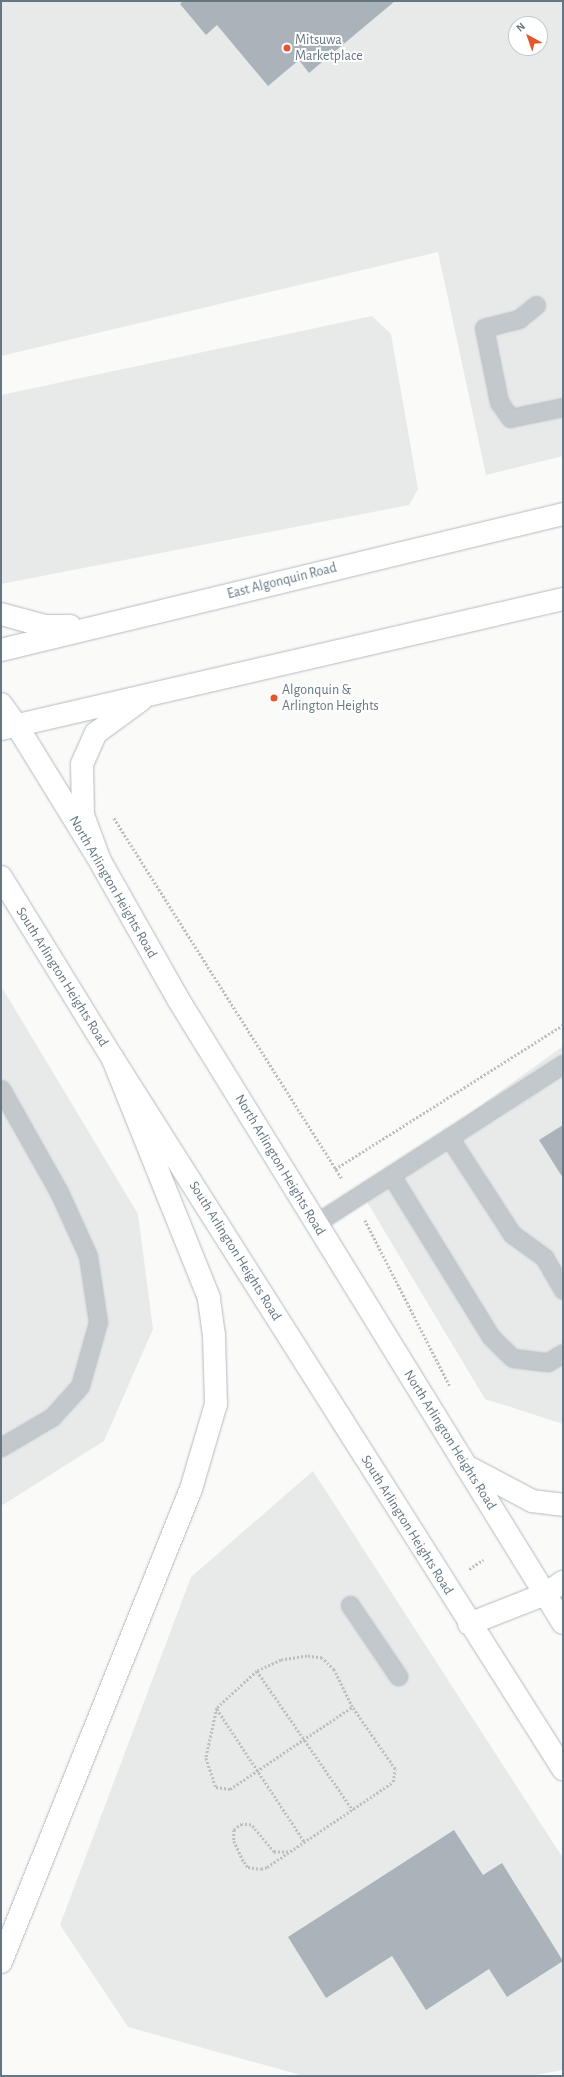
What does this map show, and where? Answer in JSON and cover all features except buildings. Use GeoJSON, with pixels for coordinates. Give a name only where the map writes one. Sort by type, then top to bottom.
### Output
{"type":"FeatureCollection","features":[{"type":"Feature","properties":{"kind":"main road","name":"East Algonquin Road"},"geometry":{"type":"LineString","coordinates":[[1,650],[563,514]]}},
{"type":"Feature","properties":{"kind":"main road"},"geometry":{"type":"LineString","coordinates":[[9,728],[563,598]]}},
{"type":"Feature","properties":{"kind":"main road"},"geometry":{"type":"LineString","coordinates":[[1,614],[45,626],[104,626]]}},
{"type":"Feature","properties":{"kind":"main road"},"geometry":{"type":"LineString","coordinates":[[100,861],[83,815],[82,764],[96,733],[147,695]]}},
{"type":"Feature","properties":{"kind":"main road","name":"North Arlington Heights Road"},"geometry":{"type":"LineString","coordinates":[[1,704],[9,728],[100,861],[178,999],[563,1623]]}},
{"type":"Feature","properties":{"kind":"main road","name":"South Arlington Heights Road"},"geometry":{"type":"LineString","coordinates":[[1,878],[113,1059],[469,1624]]}},
{"type":"Feature","properties":{"kind":"main road"},"geometry":{"type":"LineString","coordinates":[[1,1962],[191,1489],[216,1404],[214,1335],[209,1298],[113,1059]]}},
{"type":"Feature","properties":{"kind":"main road"},"geometry":{"type":"LineString","coordinates":[[466,1466],[532,1502],[563,1505]]}},
{"type":"Feature","properties":{"kind":"main road"},"geometry":{"type":"LineString","coordinates":[[563,1582],[545,1594],[469,1624],[563,1769]]}},
{"type":"Feature","properties":{"kind":"lane"},"geometry":{"type":"LineString","coordinates":[[536,305],[519,319],[484,328],[499,402],[510,418],[563,407]]}},
{"type":"Feature","properties":{"kind":"lane"},"geometry":{"type":"LineString","coordinates":[[316,1223],[563,1064]]}},
{"type":"Feature","properties":{"kind":"lane"},"geometry":{"type":"LineString","coordinates":[[1,1089],[59,1192],[88,1256],[98,1322],[80,1386],[52,1417],[1,1447]]}},
{"type":"Feature","properties":{"kind":"lane"},"geometry":{"type":"LineString","coordinates":[[449,1137],[512,1234],[544,1257],[563,1290]]}},
{"type":"Feature","properties":{"kind":"lane"},"geometry":{"type":"LineString","coordinates":[[391,1175],[491,1337],[513,1358],[548,1362],[563,1353]]}},
{"type":"Feature","properties":{"kind":"lane"},"geometry":{"type":"LineString","coordinates":[[350,1605],[398,1676]]}},
{"type":"Feature","properties":{"kind":"path"},"geometry":{"type":"LineString","coordinates":[[113,816],[354,1199],[451,1388]]}},
{"type":"Feature","properties":{"kind":"path"},"geometry":{"type":"LineString","coordinates":[[335,1169],[563,1025]]}},
{"type":"Feature","properties":{"kind":"path"},"geometry":{"type":"LineString","coordinates":[[469,1569],[483,1560]]}},
{"type":"Feature","properties":{"kind":"path"},"geometry":{"type":"LineString","coordinates":[[288,1852],[274,1852],[251,1825],[242,1824],[234,1830],[234,1841],[248,1867],[261,1869],[288,1852],[304,1840],[353,1810],[393,1782],[395,1769],[352,1707],[334,1670],[322,1658],[307,1656],[281,1660],[257,1671],[217,1708],[206,1758],[216,1787],[230,1789],[352,1707]]}},
{"type":"Feature","properties":{"kind":"path"},"geometry":{"type":"LineString","coordinates":[[257,1671],[353,1810]]}},
{"type":"Feature","properties":{"kind":"path"},"geometry":{"type":"LineString","coordinates":[[217,1708],[304,1840]]}},
{"type":"Feature","properties":{"kind":"shaded area"},"geometry":{"type":"Polygon","coordinates":[[[1,1],[563,1],[563,456],[486,475],[438,252],[1,356],[1,1]]]}},
{"type":"Feature","properties":{"kind":"shaded area"},"geometry":{"type":"Polygon","coordinates":[[[372,316],[391,334],[418,489],[409,505],[1,584],[1,395],[372,316]]]}},
{"type":"Feature","properties":{"kind":"shaded area"},"geometry":{"type":"Polygon","coordinates":[[[1,986],[138,1214],[153,1329],[104,1441],[1,1506],[1,986]]]}},
{"type":"Feature","properties":{"kind":"shaded area"},"geometry":{"type":"Polygon","coordinates":[[[563,1046],[563,1424],[485,1399],[361,1192],[563,1046]]]}},
{"type":"Feature","properties":{"kind":"shaded area"},"geometry":{"type":"Polygon","coordinates":[[[313,1471],[563,1858],[563,2070],[530,2076],[304,2076],[128,2027],[60,1925],[191,1577],[313,1471]]]}},
{"type":"Feature","properties":{"kind":"place","name":"Mitsuwa Marketplace"},"geometry":{"type":"Point","coordinates":[287,48]}},
{"type":"Feature","properties":{"kind":"place","name":"Algonquin & Arlington Heights"},"geometry":{"type":"Point","coordinates":[274,698]}}]}
